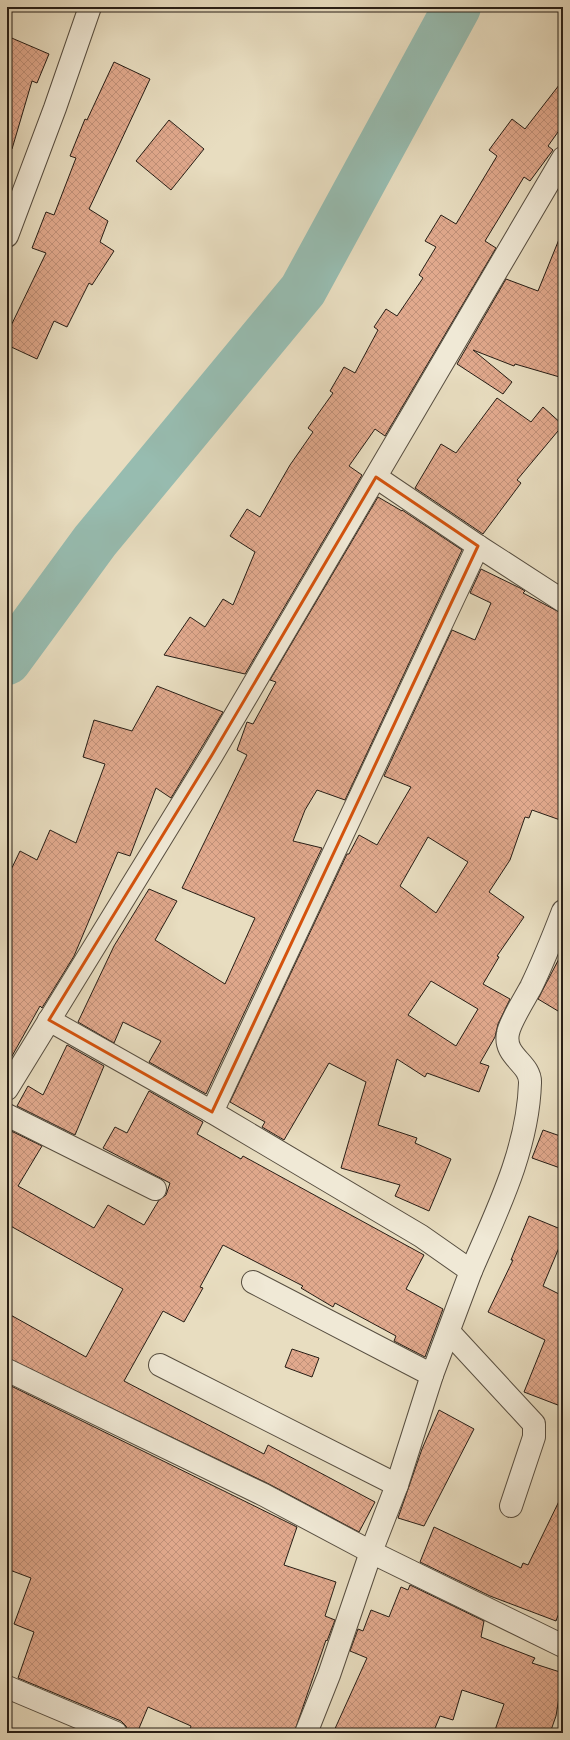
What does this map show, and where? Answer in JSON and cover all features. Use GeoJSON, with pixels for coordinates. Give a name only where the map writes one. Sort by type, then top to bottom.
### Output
{"type":"FeatureCollection","features":[{"type":"Feature","properties":{"kind":"street"},"geometry":{"type":"LineString","coordinates":[[7,236],[55,108],[90,7]]}},
{"type":"Feature","properties":{"kind":"street"},"geometry":{"type":"LineString","coordinates":[[7,1089],[212,755],[563,158]]}},
{"type":"Feature","properties":{"kind":"street"},"geometry":{"type":"LineString","coordinates":[[376,477],[563,601]]}},
{"type":"Feature","properties":{"kind":"street"},"geometry":{"type":"LineString","coordinates":[[212,1112],[478,546]]}},
{"type":"Feature","properties":{"kind":"street"},"geometry":{"type":"LineString","coordinates":[[306,1733],[329,1674],[371,1552],[397,1485],[432,1375],[471,1271],[508,1187],[522,1137],[531,1081],[528,1072],[508,1049],[508,1033],[540,967],[563,911]]}},
{"type":"Feature","properties":{"kind":"street"},"geometry":{"type":"LineString","coordinates":[[49,1020],[212,1112],[421,1236],[471,1271]]}},
{"type":"Feature","properties":{"kind":"street"},"geometry":{"type":"LineString","coordinates":[[7,1115],[155,1189]]}},
{"type":"Feature","properties":{"kind":"street"},"geometry":{"type":"LineString","coordinates":[[253,1282],[432,1375]]}},
{"type":"Feature","properties":{"kind":"street"},"geometry":{"type":"LineString","coordinates":[[449,1332],[534,1424],[534,1437],[511,1506]]}},
{"type":"Feature","properties":{"kind":"street"},"geometry":{"type":"LineString","coordinates":[[160,1365],[397,1485]]}},
{"type":"Feature","properties":{"kind":"street"},"geometry":{"type":"LineString","coordinates":[[7,1370],[264,1495],[371,1552],[563,1646]]}},
{"type":"Feature","properties":{"kind":"street"},"geometry":{"type":"LineString","coordinates":[[7,1687],[116,1733]]}},
{"type":"Feature","properties":{"kind":"highlighted area"},"geometry":{"type":"Polygon","coordinates":[[[376,477],[478,546],[212,1112],[49,1020],[212,755],[376,477]]]}},
{"type":"Feature","properties":{"kind":"building"},"geometry":{"type":"Polygon","coordinates":[[[7,36],[49,54],[37,83],[32,81],[12,149],[7,149],[7,36]]]}},
{"type":"Feature","properties":{"kind":"building"},"geometry":{"type":"Polygon","coordinates":[[[114,62],[150,79],[89,209],[108,221],[100,242],[114,251],[92,285],[89,283],[67,327],[54,321],[37,359],[7,345],[7,334],[46,253],[32,248],[46,212],[54,215],[76,158],[70,156],[85,119],[87,120],[114,62]]]}},
{"type":"Feature","properties":{"kind":"building"},"geometry":{"type":"Polygon","coordinates":[[[563,80],[563,125],[548,146],[553,150],[530,181],[524,177],[485,241],[496,248],[385,436],[375,429],[349,466],[362,475],[245,674],[164,655],[190,617],[205,627],[223,599],[233,605],[255,552],[230,536],[247,509],[260,517],[290,465],[313,432],[308,428],[333,393],[330,391],[344,367],[355,373],[378,330],[374,327],[386,309],[397,316],[423,278],[419,275],[436,247],[425,241],[441,215],[456,224],[497,156],[489,150],[512,119],[525,129],[563,80]]]}},
{"type":"Feature","properties":{"kind":"building"},"geometry":{"type":"Polygon","coordinates":[[[169,120],[204,149],[171,190],[136,161],[169,120]]]}},
{"type":"Feature","properties":{"kind":"building"},"geometry":{"type":"Polygon","coordinates":[[[562,232],[563,378],[515,364],[514,366],[473,350],[512,382],[503,394],[457,364],[506,279],[538,291],[562,232]]]}},
{"type":"Feature","properties":{"kind":"building"},"geometry":{"type":"Polygon","coordinates":[[[497,398],[531,422],[543,407],[563,425],[517,480],[521,483],[483,534],[415,488],[441,444],[456,453],[497,398]]]}},
{"type":"Feature","properties":{"kind":"building"},"geometry":{"type":"Polygon","coordinates":[[[378,497],[402,510],[462,550],[345,800],[317,790],[305,810],[293,841],[322,848],[206,1094],[149,1062],[161,1041],[123,1022],[114,1043],[78,1022],[114,946],[149,889],[177,901],[155,940],[225,984],[255,918],[182,888],[247,755],[237,750],[247,722],[253,724],[276,682],[270,680],[378,497]]]}},
{"type":"Feature","properties":{"kind":"building"},"geometry":{"type":"Polygon","coordinates":[[[481,569],[520,588],[525,591],[523,593],[563,614],[563,821],[532,810],[529,818],[525,817],[510,860],[489,892],[524,917],[497,956],[499,957],[483,984],[510,999],[498,1024],[495,1037],[480,1063],[489,1066],[479,1092],[427,1073],[425,1077],[397,1059],[378,1125],[417,1138],[415,1143],[451,1159],[429,1211],[395,1196],[400,1185],[341,1168],[366,1082],[329,1063],[284,1140],[262,1127],[265,1122],[230,1102],[347,854],[349,854],[359,835],[377,845],[411,787],[384,776],[452,630],[475,640],[491,603],[470,593],[481,569]],[[428,837],[400,886],[436,913],[468,862],[428,837]],[[431,981],[408,1015],[456,1046],[478,1009],[431,981]]]}},
{"type":"Feature","properties":{"kind":"building"},"geometry":{"type":"Polygon","coordinates":[[[157,686],[223,712],[171,798],[156,788],[130,856],[118,852],[74,956],[42,1008],[40,1006],[7,1065],[7,878],[20,851],[37,860],[50,830],[76,843],[105,764],[83,757],[94,720],[132,731],[157,686]]]}},
{"type":"Feature","properties":{"kind":"building"},"geometry":{"type":"Polygon","coordinates":[[[563,951],[563,1014],[538,999],[563,951]]]}},
{"type":"Feature","properties":{"kind":"building"},"geometry":{"type":"Polygon","coordinates":[[[67,1045],[104,1066],[75,1135],[17,1106],[28,1086],[43,1095],[67,1045]]]}},
{"type":"Feature","properties":{"kind":"building"},"geometry":{"type":"Polygon","coordinates":[[[149,1091],[203,1122],[197,1134],[241,1159],[243,1156],[424,1255],[406,1289],[443,1309],[425,1357],[394,1341],[396,1336],[335,1303],[333,1307],[301,1288],[303,1286],[223,1245],[200,1287],[203,1288],[184,1322],[163,1311],[124,1381],[264,1454],[268,1445],[375,1502],[359,1532],[269,1484],[7,1358],[7,1313],[86,1357],[123,1289],[7,1224],[7,1129],[42,1146],[18,1186],[94,1228],[108,1205],[144,1225],[159,1200],[166,1195],[170,1183],[103,1148],[115,1127],[127,1133],[149,1091]]]}},
{"type":"Feature","properties":{"kind":"building"},"geometry":{"type":"Polygon","coordinates":[[[543,1130],[563,1137],[563,1169],[532,1158],[543,1130]]]}},
{"type":"Feature","properties":{"kind":"building"},"geometry":{"type":"Polygon","coordinates":[[[529,1216],[563,1230],[563,1238],[543,1286],[563,1296],[563,1407],[524,1392],[545,1340],[488,1312],[513,1260],[511,1260],[529,1216]]]}},
{"type":"Feature","properties":{"kind":"building"},"geometry":{"type":"Polygon","coordinates":[[[292,1349],[319,1358],[312,1377],[285,1367],[292,1349]]]}},
{"type":"Feature","properties":{"kind":"building"},"geometry":{"type":"Polygon","coordinates":[[[7,1384],[297,1527],[284,1565],[336,1582],[325,1616],[335,1620],[327,1641],[326,1640],[294,1733],[189,1733],[191,1726],[148,1707],[137,1733],[128,1733],[126,1726],[121,1721],[18,1678],[34,1632],[14,1624],[31,1578],[7,1569],[7,1384]]]}},
{"type":"Feature","properties":{"kind":"building"},"geometry":{"type":"Polygon","coordinates":[[[439,1410],[474,1429],[424,1526],[398,1518],[422,1449],[439,1410]]]}},
{"type":"Feature","properties":{"kind":"building"},"geometry":{"type":"Polygon","coordinates":[[[563,1493],[563,1602],[556,1621],[490,1596],[420,1562],[434,1527],[521,1568],[523,1563],[528,1565],[563,1493]]]}},
{"type":"Feature","properties":{"kind":"building"},"geometry":{"type":"Polygon","coordinates":[[[410,1585],[484,1621],[481,1637],[535,1658],[532,1663],[563,1673],[556,1716],[550,1733],[494,1733],[504,1704],[462,1690],[453,1720],[440,1716],[433,1733],[333,1733],[367,1658],[350,1651],[358,1629],[363,1631],[371,1610],[389,1617],[401,1587],[408,1590],[410,1585]]]}},
{"type":"Feature","properties":{"kind":"waterway"},"geometry":{"type":"LineString","coordinates":[[7,661],[95,541],[303,290],[457,7]]}}]}
